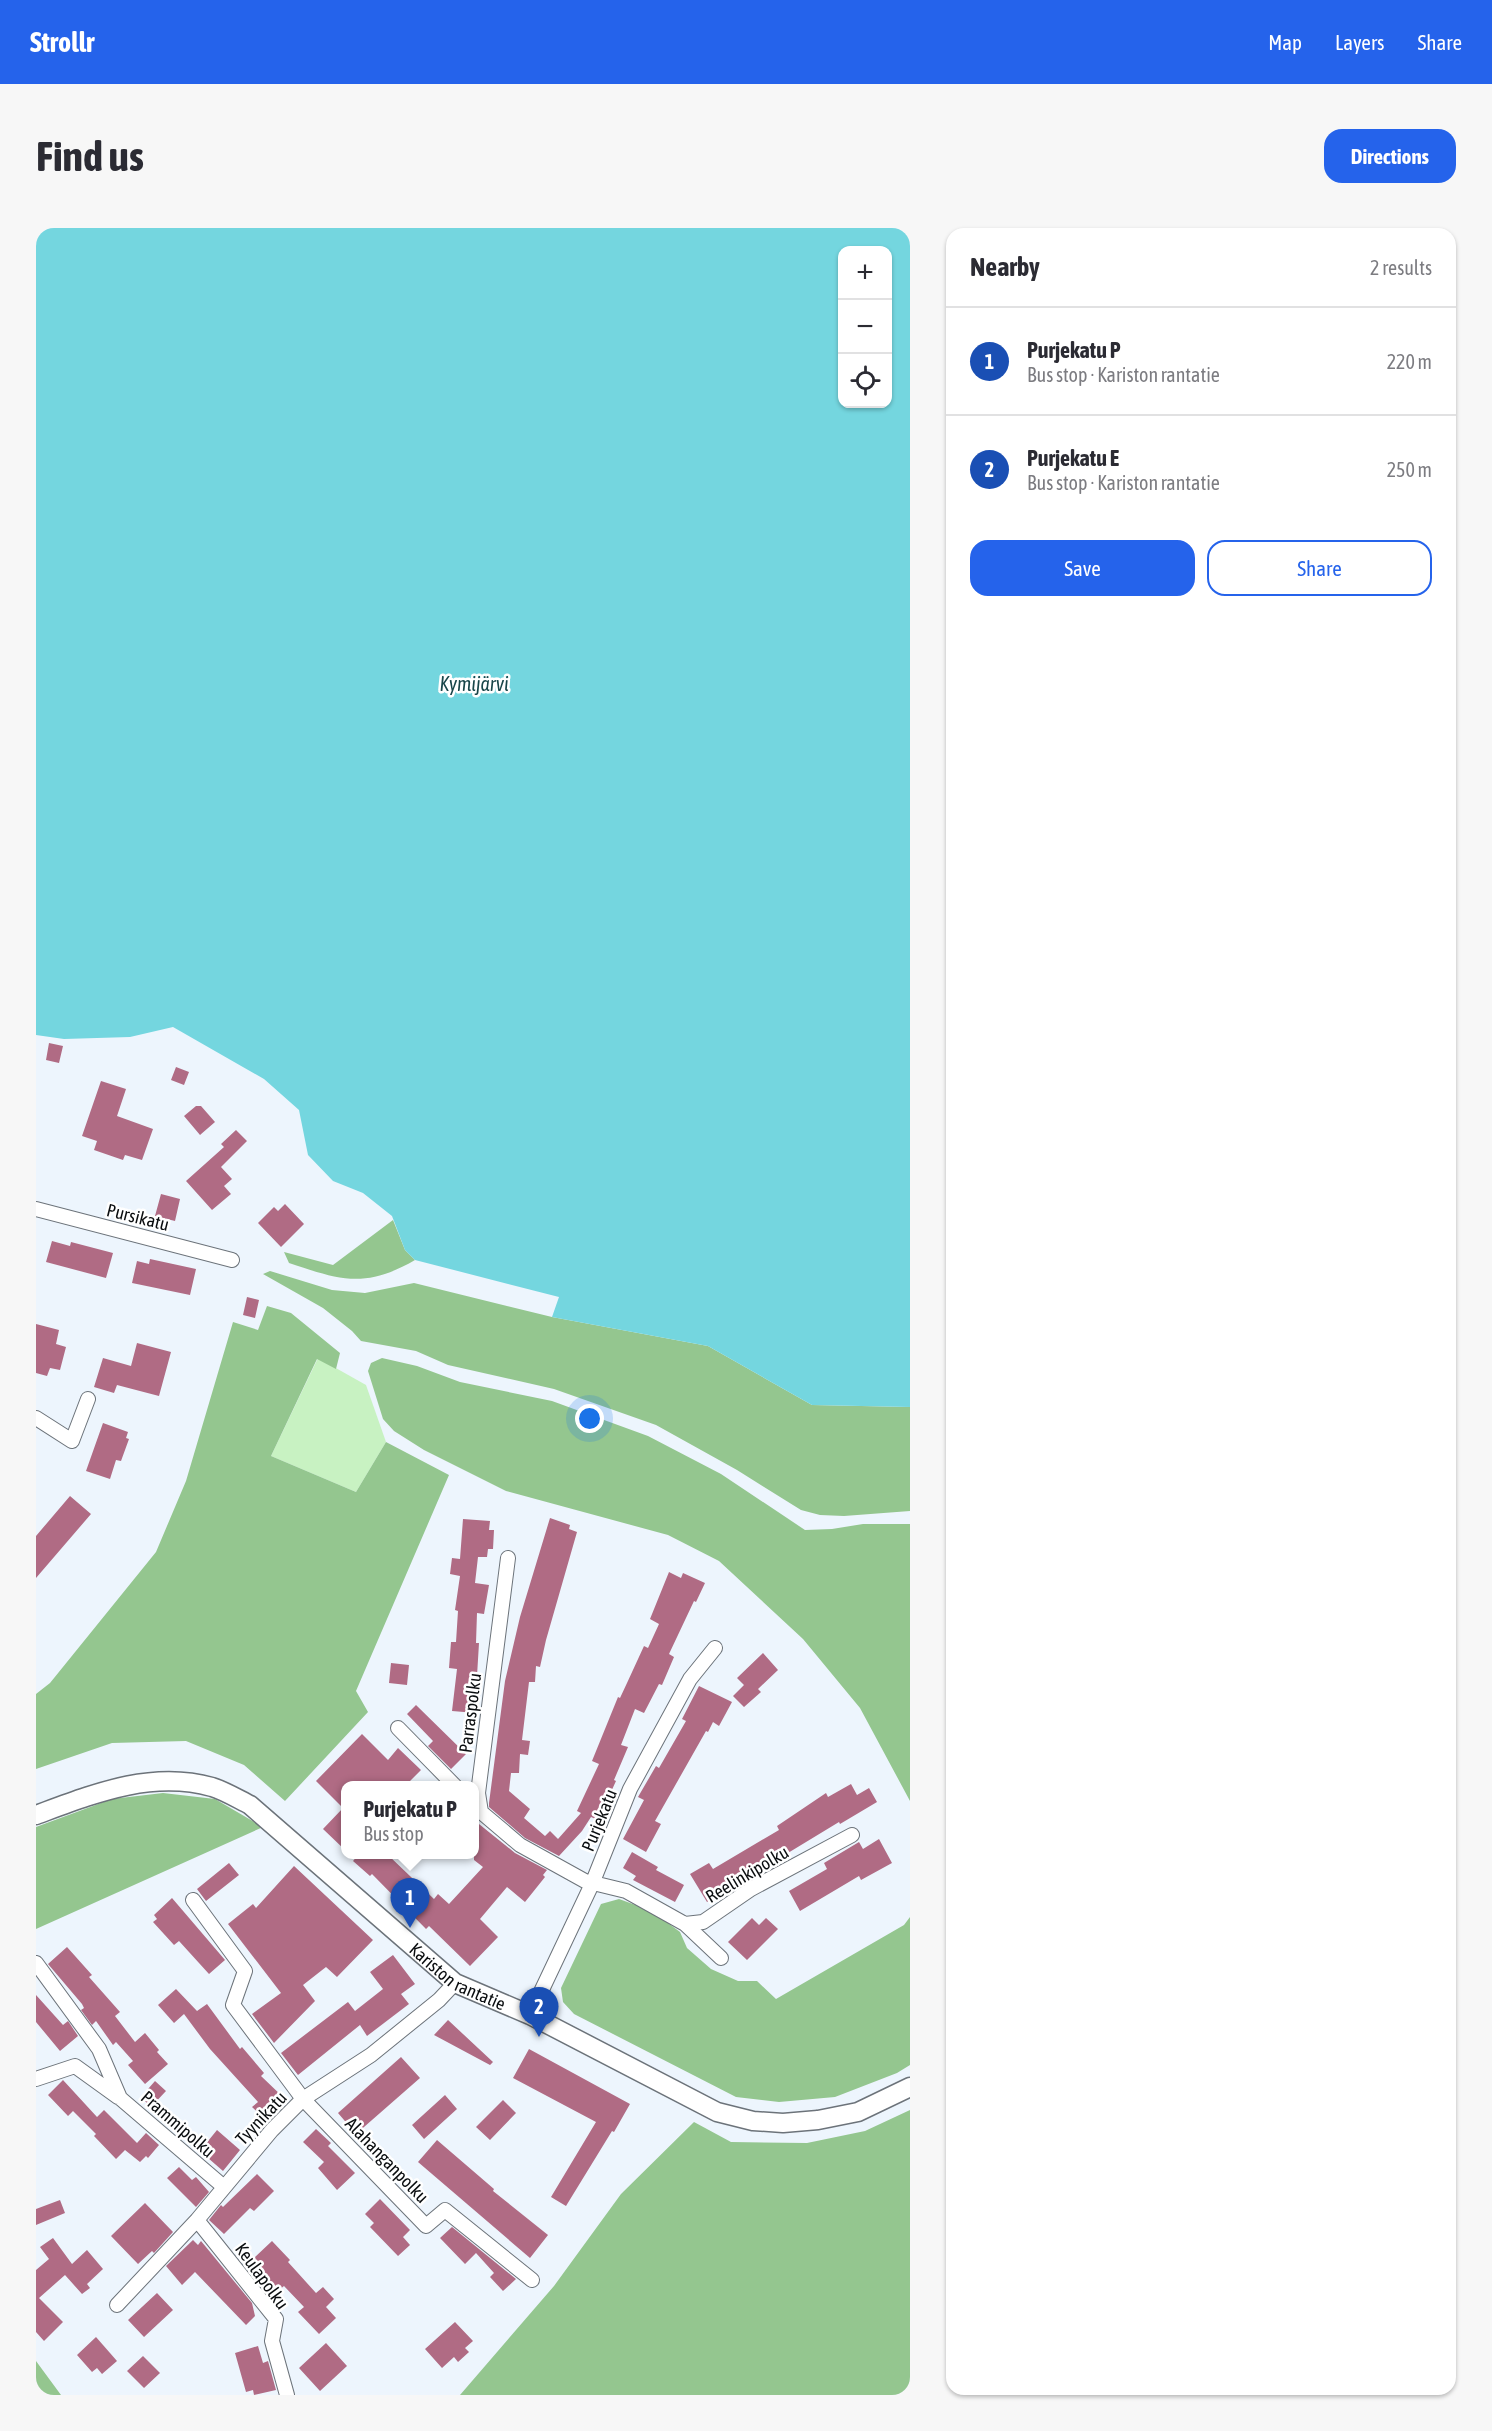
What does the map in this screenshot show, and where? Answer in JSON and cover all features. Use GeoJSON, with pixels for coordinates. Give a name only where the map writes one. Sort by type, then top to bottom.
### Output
{"type":"FeatureCollection","features":[{"type":"Feature","properties":{"kind":"street","name":"Pursikatu"},"geometry":{"type":"LineString","coordinates":[[36,1209],[232,1260]]}},
{"type":"Feature","properties":{"kind":"street"},"geometry":{"type":"LineString","coordinates":[[36,1418],[72,1441],[88,1399]]}},
{"type":"Feature","properties":{"kind":"street","name":"Parraspolku"},"geometry":{"type":"LineString","coordinates":[[479,1785],[508,1558]]}},
{"type":"Feature","properties":{"kind":"street","name":"Purjekatu"},"geometry":{"type":"LineString","coordinates":[[530,2015],[592,1884],[630,1789],[690,1679],[715,1648]]}},
{"type":"Feature","properties":{"kind":"street"},"geometry":{"type":"LineString","coordinates":[[398,1728],[451,1781]]}},
{"type":"Feature","properties":{"kind":"street","name":"Kariston rantatie"},"geometry":{"type":"LineString","coordinates":[[36,1815],[123,1785],[173,1781],[214,1787],[250,1805],[455,1983],[530,2015],[717,2112],[753,2121],[795,2122],[858,2112],[910,2087]]}},
{"type":"Feature","properties":{"kind":"street","name":"Parraspolku"},"geometry":{"type":"LineString","coordinates":[[479,1810],[520,1845],[592,1884]]}},
{"type":"Feature","properties":{"kind":"street","name":"Reelinkipolku"},"geometry":{"type":"LineString","coordinates":[[686,1924],[703,1922],[751,1889],[852,1835]]}},
{"type":"Feature","properties":{"kind":"street"},"geometry":{"type":"LineString","coordinates":[[592,1884],[626,1891],[686,1924],[721,1958]]}},
{"type":"Feature","properties":{"kind":"street"},"geometry":{"type":"LineString","coordinates":[[193,1900],[245,1971],[233,2005],[303,2099]]}},
{"type":"Feature","properties":{"kind":"street","name":"Prammipolku"},"geometry":{"type":"LineString","coordinates":[[36,1963],[99,2049],[120,2098],[224,2187]]}},
{"type":"Feature","properties":{"kind":"street","name":"Tyynikatu"},"geometry":{"type":"LineString","coordinates":[[117,2305],[196,2220],[272,2130],[303,2099],[371,2055],[440,2000],[455,1983]]}},
{"type":"Feature","properties":{"kind":"street"},"geometry":{"type":"LineString","coordinates":[[36,2079],[75,2067],[120,2098]]}},
{"type":"Feature","properties":{"kind":"street","name":"Alahanganpolku"},"geometry":{"type":"LineString","coordinates":[[303,2099],[426,2226],[445,2210],[532,2280]]}},
{"type":"Feature","properties":{"kind":"street","name":"Keulapolku"},"geometry":{"type":"LineString","coordinates":[[196,2220],[276,2319],[272,2341],[286,2395]]}},
{"type":"Feature","properties":{"kind":"green space"},"geometry":{"type":"Polygon","coordinates":[[[393,1220],[405,1250],[415,1260],[381,1275],[352,1279],[323,1274],[289,1263],[284,1252],[333,1265],[393,1220]]]}},
{"type":"Feature","properties":{"kind":"green space"},"geometry":{"type":"Polygon","coordinates":[[[270,1271],[332,1290],[365,1293],[414,1283],[552,1317],[708,1346],[812,1405],[910,1407],[910,1511],[844,1516],[820,1515],[801,1510],[737,1470],[656,1425],[554,1389],[448,1365],[416,1351],[361,1341],[323,1308],[263,1274],[270,1271]]]}},
{"type":"Feature","properties":{"kind":"green space"},"geometry":{"type":"Polygon","coordinates":[[[267,1306],[291,1313],[340,1353],[336,1369],[317,1359],[271,1456],[356,1492],[386,1442],[449,1475],[356,1691],[368,1712],[285,1801],[244,1765],[186,1741],[112,1743],[36,1769],[36,1694],[50,1683],[156,1552],[186,1481],[233,1322],[258,1330],[267,1306]]]}},
{"type":"Feature","properties":{"kind":"green space"},"geometry":{"type":"Polygon","coordinates":[[[318,1358],[366,1385],[386,1442],[356,1492],[271,1456],[318,1358]]]}},
{"type":"Feature","properties":{"kind":"green space"},"geometry":{"type":"Polygon","coordinates":[[[382,1358],[417,1366],[460,1382],[552,1401],[648,1436],[721,1474],[805,1530],[863,1524],[910,1524],[910,1801],[860,1708],[803,1639],[719,1561],[668,1535],[506,1491],[424,1450],[394,1431],[383,1419],[368,1371],[371,1363],[382,1358]]]}},
{"type":"Feature","properties":{"kind":"green space"},"geometry":{"type":"Polygon","coordinates":[[[163,1793],[215,1799],[263,1827],[36,1929],[36,1827],[112,1799],[163,1793]]]}},
{"type":"Feature","properties":{"kind":"green space"},"geometry":{"type":"Polygon","coordinates":[[[619,1899],[652,1911],[680,1932],[687,1948],[711,1969],[738,1981],[757,1981],[776,1999],[904,1925],[910,1917],[910,2065],[897,2073],[835,2097],[779,2102],[736,2097],[574,2014],[563,2002],[561,1988],[601,1904],[619,1899]]]}},
{"type":"Feature","properties":{"kind":"green space"},"geometry":{"type":"Polygon","coordinates":[[[910,2110],[910,2395],[460,2395],[554,2286],[621,2194],[694,2122],[731,2142],[807,2143],[865,2131],[910,2110]]]}},
{"type":"Feature","properties":{"kind":"green space"},"geometry":{"type":"Polygon","coordinates":[[[36,2361],[61,2395],[36,2395],[36,2361]]]}},
{"type":"Feature","properties":{"kind":"water","name":"Kymijärvi"},"geometry":{"type":"Polygon","coordinates":[[[36,228],[910,228],[910,1407],[812,1405],[708,1346],[552,1317],[559,1297],[415,1260],[405,1250],[392,1216],[363,1193],[333,1181],[308,1155],[299,1110],[264,1079],[173,1027],[130,1037],[64,1039],[36,1035],[36,228]]]}},
{"type":"Feature","properties":{"kind":"building"},"geometry":{"type":"Polygon","coordinates":[[[49,1043],[63,1046],[59,1063],[46,1060],[49,1043]]]}},
{"type":"Feature","properties":{"kind":"building"},"geometry":{"type":"Polygon","coordinates":[[[176,1067],[189,1072],[184,1085],[171,1080],[176,1067]]]}},
{"type":"Feature","properties":{"kind":"building"},"geometry":{"type":"Polygon","coordinates":[[[101,1081],[126,1089],[117,1116],[153,1129],[142,1160],[125,1155],[123,1160],[94,1150],[97,1141],[82,1136],[101,1081]]]}},
{"type":"Feature","properties":{"kind":"building"},"geometry":{"type":"Polygon","coordinates":[[[196,1106],[201,1106],[215,1122],[200,1135],[184,1116],[196,1106]]]}},
{"type":"Feature","properties":{"kind":"building"},"geometry":{"type":"Polygon","coordinates":[[[236,1130],[247,1141],[221,1167],[232,1179],[224,1186],[231,1194],[212,1210],[186,1181],[224,1147],[221,1144],[236,1130]]]}},
{"type":"Feature","properties":{"kind":"building"},"geometry":{"type":"Polygon","coordinates":[[[161,1194],[180,1199],[175,1221],[155,1216],[161,1194]]]}},
{"type":"Feature","properties":{"kind":"building"},"geometry":{"type":"Polygon","coordinates":[[[285,1204],[304,1224],[281,1247],[258,1223],[274,1207],[278,1211],[285,1204]]]}},
{"type":"Feature","properties":{"kind":"building"},"geometry":{"type":"Polygon","coordinates":[[[52,1241],[70,1246],[71,1242],[113,1253],[106,1278],[46,1262],[52,1241]]]}},
{"type":"Feature","properties":{"kind":"building"},"geometry":{"type":"Polygon","coordinates":[[[150,1259],[196,1269],[190,1295],[132,1283],[137,1261],[149,1264],[150,1259]]]}},
{"type":"Feature","properties":{"kind":"building"},"geometry":{"type":"Polygon","coordinates":[[[247,1297],[259,1300],[255,1318],[243,1315],[247,1297]]]}},
{"type":"Feature","properties":{"kind":"building"},"geometry":{"type":"Polygon","coordinates":[[[36,1324],[59,1330],[56,1344],[66,1347],[60,1370],[50,1368],[47,1376],[36,1373],[36,1324]]]}},
{"type":"Feature","properties":{"kind":"building"},"geometry":{"type":"Polygon","coordinates":[[[137,1343],[171,1352],[159,1396],[117,1385],[114,1393],[94,1387],[103,1358],[131,1366],[137,1343]]]}},
{"type":"Feature","properties":{"kind":"building"},"geometry":{"type":"Polygon","coordinates":[[[103,1423],[128,1432],[126,1438],[129,1439],[121,1461],[116,1460],[110,1479],[86,1471],[103,1423]]]}},
{"type":"Feature","properties":{"kind":"building"},"geometry":{"type":"Polygon","coordinates":[[[70,1496],[91,1514],[36,1578],[36,1536],[70,1496]]]}},
{"type":"Feature","properties":{"kind":"building"},"geometry":{"type":"Polygon","coordinates":[[[550,1518],[570,1525],[569,1529],[577,1532],[540,1667],[536,1666],[535,1682],[529,1682],[522,1740],[530,1741],[528,1755],[520,1754],[519,1773],[511,1773],[509,1791],[530,1809],[524,1818],[545,1836],[550,1831],[558,1839],[581,1813],[577,1811],[599,1764],[592,1761],[618,1697],[620,1698],[644,1646],[648,1648],[659,1624],[650,1619],[669,1572],[681,1578],[683,1573],[705,1583],[669,1654],[674,1657],[662,1685],[659,1684],[644,1713],[635,1709],[621,1745],[628,1747],[614,1780],[616,1781],[598,1820],[591,1817],[582,1831],[559,1856],[525,1838],[489,1807],[505,1681],[520,1617],[550,1518]]]}},
{"type":"Feature","properties":{"kind":"building"},"geometry":{"type":"Polygon","coordinates":[[[463,1519],[490,1521],[489,1530],[494,1530],[493,1549],[488,1549],[487,1557],[478,1557],[475,1583],[489,1585],[484,1614],[477,1613],[476,1643],[479,1643],[477,1676],[479,1677],[476,1713],[452,1711],[457,1669],[449,1668],[451,1642],[456,1642],[458,1611],[455,1610],[460,1576],[450,1574],[452,1558],[460,1559],[463,1519]]]}},
{"type":"Feature","properties":{"kind":"building"},"geometry":{"type":"Polygon","coordinates":[[[763,1653],[778,1670],[758,1689],[761,1692],[744,1707],[733,1696],[744,1685],[737,1678],[763,1653]]]}},
{"type":"Feature","properties":{"kind":"building"},"geometry":{"type":"Polygon","coordinates":[[[391,1663],[409,1665],[407,1685],[389,1683],[391,1663]]]}},
{"type":"Feature","properties":{"kind":"building"},"geometry":{"type":"Polygon","coordinates":[[[699,1686],[732,1702],[719,1726],[713,1722],[708,1732],[706,1731],[655,1821],[661,1824],[646,1852],[623,1839],[644,1800],[638,1797],[656,1766],[659,1768],[686,1721],[682,1719],[699,1686]]]}},
{"type":"Feature","properties":{"kind":"building"},"geometry":{"type":"Polygon","coordinates":[[[416,1705],[466,1754],[451,1769],[428,1746],[433,1741],[407,1714],[416,1705]]]}},
{"type":"Feature","properties":{"kind":"building"},"geometry":{"type":"Polygon","coordinates":[[[362,1734],[388,1760],[398,1748],[421,1770],[410,1781],[341,1781],[341,1806],[316,1781],[362,1734]]]}},
{"type":"Feature","properties":{"kind":"building"},"geometry":{"type":"Polygon","coordinates":[[[851,1784],[857,1795],[869,1788],[877,1802],[840,1824],[839,1822],[707,1902],[690,1874],[709,1863],[713,1869],[779,1830],[777,1826],[826,1793],[828,1797],[851,1784]]]}},
{"type":"Feature","properties":{"kind":"building"},"geometry":{"type":"Polygon","coordinates":[[[341,1810],[341,1846],[323,1829],[341,1810]]]}},
{"type":"Feature","properties":{"kind":"building"},"geometry":{"type":"Polygon","coordinates":[[[479,1824],[515,1853],[547,1870],[543,1875],[545,1877],[525,1902],[507,1887],[480,1919],[498,1937],[470,1966],[429,1926],[426,1929],[372,1874],[370,1876],[353,1861],[355,1859],[392,1859],[434,1899],[438,1894],[449,1904],[483,1867],[474,1860],[479,1859],[479,1824]]]}},
{"type":"Feature","properties":{"kind":"building"},"geometry":{"type":"Polygon","coordinates":[[[879,1839],[892,1863],[861,1880],[859,1876],[800,1911],[789,1891],[827,1869],[824,1863],[859,1842],[863,1849],[879,1839]]]}},
{"type":"Feature","properties":{"kind":"building"},"geometry":{"type":"Polygon","coordinates":[[[632,1852],[658,1867],[656,1870],[684,1885],[675,1902],[633,1880],[636,1876],[623,1868],[632,1852]]]}},
{"type":"Feature","properties":{"kind":"building"},"geometry":{"type":"Polygon","coordinates":[[[229,1863],[239,1875],[206,1901],[197,1889],[229,1863]]]}},
{"type":"Feature","properties":{"kind":"building"},"geometry":{"type":"Polygon","coordinates":[[[294,1866],[373,1940],[337,1977],[326,1967],[303,1985],[315,2001],[274,2043],[252,2014],[281,1993],[228,1924],[253,1904],[256,1908],[294,1866]]]}},
{"type":"Feature","properties":{"kind":"building"},"geometry":{"type":"Polygon","coordinates":[[[172,1898],[225,1960],[209,1974],[179,1941],[174,1945],[153,1922],[157,1919],[154,1915],[172,1898]]]}},
{"type":"Feature","properties":{"kind":"building"},"geometry":{"type":"Polygon","coordinates":[[[752,1918],[759,1925],[766,1918],[778,1929],[747,1960],[728,1942],[752,1918]]]}},
{"type":"Feature","properties":{"kind":"building"},"geometry":{"type":"Polygon","coordinates":[[[67,1947],[92,1975],[89,1977],[120,2012],[115,2016],[135,2042],[145,2033],[168,2064],[145,2084],[128,2065],[133,2061],[116,2042],[113,2045],[96,2021],[92,2025],[81,2010],[84,2008],[82,2004],[48,1964],[67,1947]]]}},
{"type":"Feature","properties":{"kind":"building"},"geometry":{"type":"Polygon","coordinates":[[[393,1955],[415,1984],[401,1994],[409,2004],[367,2036],[360,2025],[298,2075],[281,2053],[348,2002],[355,2011],[383,1989],[370,1972],[393,1955]]]}},
{"type":"Feature","properties":{"kind":"building"},"geometry":{"type":"Polygon","coordinates":[[[176,1989],[197,2011],[207,2004],[240,2049],[242,2047],[264,2073],[261,2076],[284,2098],[265,2119],[252,2107],[258,2102],[210,2049],[184,2014],[174,2023],[158,2005],[176,1989]]]}},
{"type":"Feature","properties":{"kind":"building"},"geometry":{"type":"Polygon","coordinates":[[[36,1995],[63,2025],[68,2021],[78,2036],[60,2051],[36,2022],[36,1995]]]}},
{"type":"Feature","properties":{"kind":"building"},"geometry":{"type":"Polygon","coordinates":[[[448,2020],[493,2062],[490,2065],[434,2035],[448,2020]]]}},
{"type":"Feature","properties":{"kind":"building"},"geometry":{"type":"Polygon","coordinates":[[[529,2049],[630,2104],[566,2206],[551,2197],[596,2122],[513,2078],[529,2049]]]}},
{"type":"Feature","properties":{"kind":"building"},"geometry":{"type":"Polygon","coordinates":[[[401,2057],[420,2078],[356,2134],[338,2113],[401,2057]]]}},
{"type":"Feature","properties":{"kind":"building"},"geometry":{"type":"Polygon","coordinates":[[[63,2080],[97,2117],[104,2110],[137,2143],[146,2133],[159,2145],[148,2158],[146,2156],[140,2162],[125,2150],[116,2159],[73,2111],[68,2116],[48,2095],[63,2080]]]}},
{"type":"Feature","properties":{"kind":"building"},"geometry":{"type":"Polygon","coordinates":[[[155,2081],[166,2091],[151,2107],[141,2097],[155,2081]]]}},
{"type":"Feature","properties":{"kind":"building"},"geometry":{"type":"Polygon","coordinates":[[[445,2095],[457,2109],[424,2139],[412,2125],[445,2095]]]}},
{"type":"Feature","properties":{"kind":"building"},"geometry":{"type":"Polygon","coordinates":[[[503,2100],[516,2113],[490,2140],[476,2127],[503,2100]]]}},
{"type":"Feature","properties":{"kind":"building"},"geometry":{"type":"Polygon","coordinates":[[[316,2129],[331,2143],[328,2146],[355,2173],[337,2190],[318,2168],[324,2162],[303,2142],[316,2129]]]}},
{"type":"Feature","properties":{"kind":"building"},"geometry":{"type":"Polygon","coordinates":[[[217,2130],[240,2150],[223,2171],[200,2151],[217,2130]]]}},
{"type":"Feature","properties":{"kind":"building"},"geometry":{"type":"Polygon","coordinates":[[[437,2140],[494,2189],[493,2191],[548,2235],[530,2258],[418,2162],[437,2140]]]}},
{"type":"Feature","properties":{"kind":"building"},"geometry":{"type":"Polygon","coordinates":[[[179,2167],[192,2180],[196,2177],[209,2192],[196,2207],[167,2178],[179,2167]]]}},
{"type":"Feature","properties":{"kind":"building"},"geometry":{"type":"Polygon","coordinates":[[[257,2174],[274,2191],[254,2211],[250,2208],[224,2234],[209,2220],[221,2205],[223,2207],[257,2174]]]}},
{"type":"Feature","properties":{"kind":"building"},"geometry":{"type":"Polygon","coordinates":[[[380,2199],[410,2230],[403,2237],[410,2245],[398,2256],[370,2227],[374,2223],[365,2214],[380,2199]]]}},
{"type":"Feature","properties":{"kind":"building"},"geometry":{"type":"Polygon","coordinates":[[[60,2200],[65,2213],[36,2225],[36,2209],[60,2200]]]}},
{"type":"Feature","properties":{"kind":"building"},"geometry":{"type":"Polygon","coordinates":[[[145,2203],[173,2232],[154,2253],[152,2251],[138,2264],[111,2236],[145,2203]]]}},
{"type":"Feature","properties":{"kind":"building"},"geometry":{"type":"Polygon","coordinates":[[[452,2227],[516,2279],[503,2291],[490,2277],[494,2273],[476,2253],[465,2264],[440,2238],[452,2227]]]}},
{"type":"Feature","properties":{"kind":"building"},"geometry":{"type":"Polygon","coordinates":[[[53,2238],[72,2264],[87,2250],[103,2269],[87,2284],[90,2288],[82,2294],[65,2275],[39,2298],[63,2322],[44,2341],[36,2332],[36,2270],[49,2259],[40,2247],[53,2238]]]}},
{"type":"Feature","properties":{"kind":"building"},"geometry":{"type":"Polygon","coordinates":[[[193,2240],[198,2245],[201,2241],[252,2303],[255,2316],[246,2325],[195,2272],[182,2285],[166,2266],[193,2240]]]}},
{"type":"Feature","properties":{"kind":"building"},"geometry":{"type":"Polygon","coordinates":[[[272,2241],[316,2293],[323,2287],[334,2299],[326,2307],[336,2318],[319,2334],[298,2312],[304,2307],[284,2286],[279,2290],[270,2281],[263,2288],[253,2276],[262,2268],[253,2259],[272,2241]]]}},
{"type":"Feature","properties":{"kind":"building"},"geometry":{"type":"Polygon","coordinates":[[[157,2293],[173,2310],[144,2337],[128,2320],[157,2293]]]}},
{"type":"Feature","properties":{"kind":"building"},"geometry":{"type":"Polygon","coordinates":[[[455,2322],[473,2341],[465,2348],[469,2352],[458,2362],[454,2357],[442,2368],[425,2349],[455,2322]]]}},
{"type":"Feature","properties":{"kind":"building"},"geometry":{"type":"Polygon","coordinates":[[[96,2337],[117,2361],[102,2374],[97,2368],[92,2372],[77,2355],[96,2337]]]}},
{"type":"Feature","properties":{"kind":"building"},"geometry":{"type":"Polygon","coordinates":[[[326,2343],[347,2366],[320,2391],[299,2368],[326,2343]]]}},
{"type":"Feature","properties":{"kind":"building"},"geometry":{"type":"Polygon","coordinates":[[[258,2346],[263,2363],[268,2361],[276,2390],[254,2395],[253,2390],[246,2392],[235,2353],[258,2346]]]}},
{"type":"Feature","properties":{"kind":"building"},"geometry":{"type":"Polygon","coordinates":[[[143,2356],[160,2373],[144,2388],[127,2371],[143,2356]]]}},
{"type":"Feature","properties":{"kind":"place","name":"Purjekatu P"},"geometry":{"type":"Point","coordinates":[410,1928]}},
{"type":"Feature","properties":{"kind":"place","name":"Purjekatu E"},"geometry":{"type":"Point","coordinates":[539,2037]}}]}
